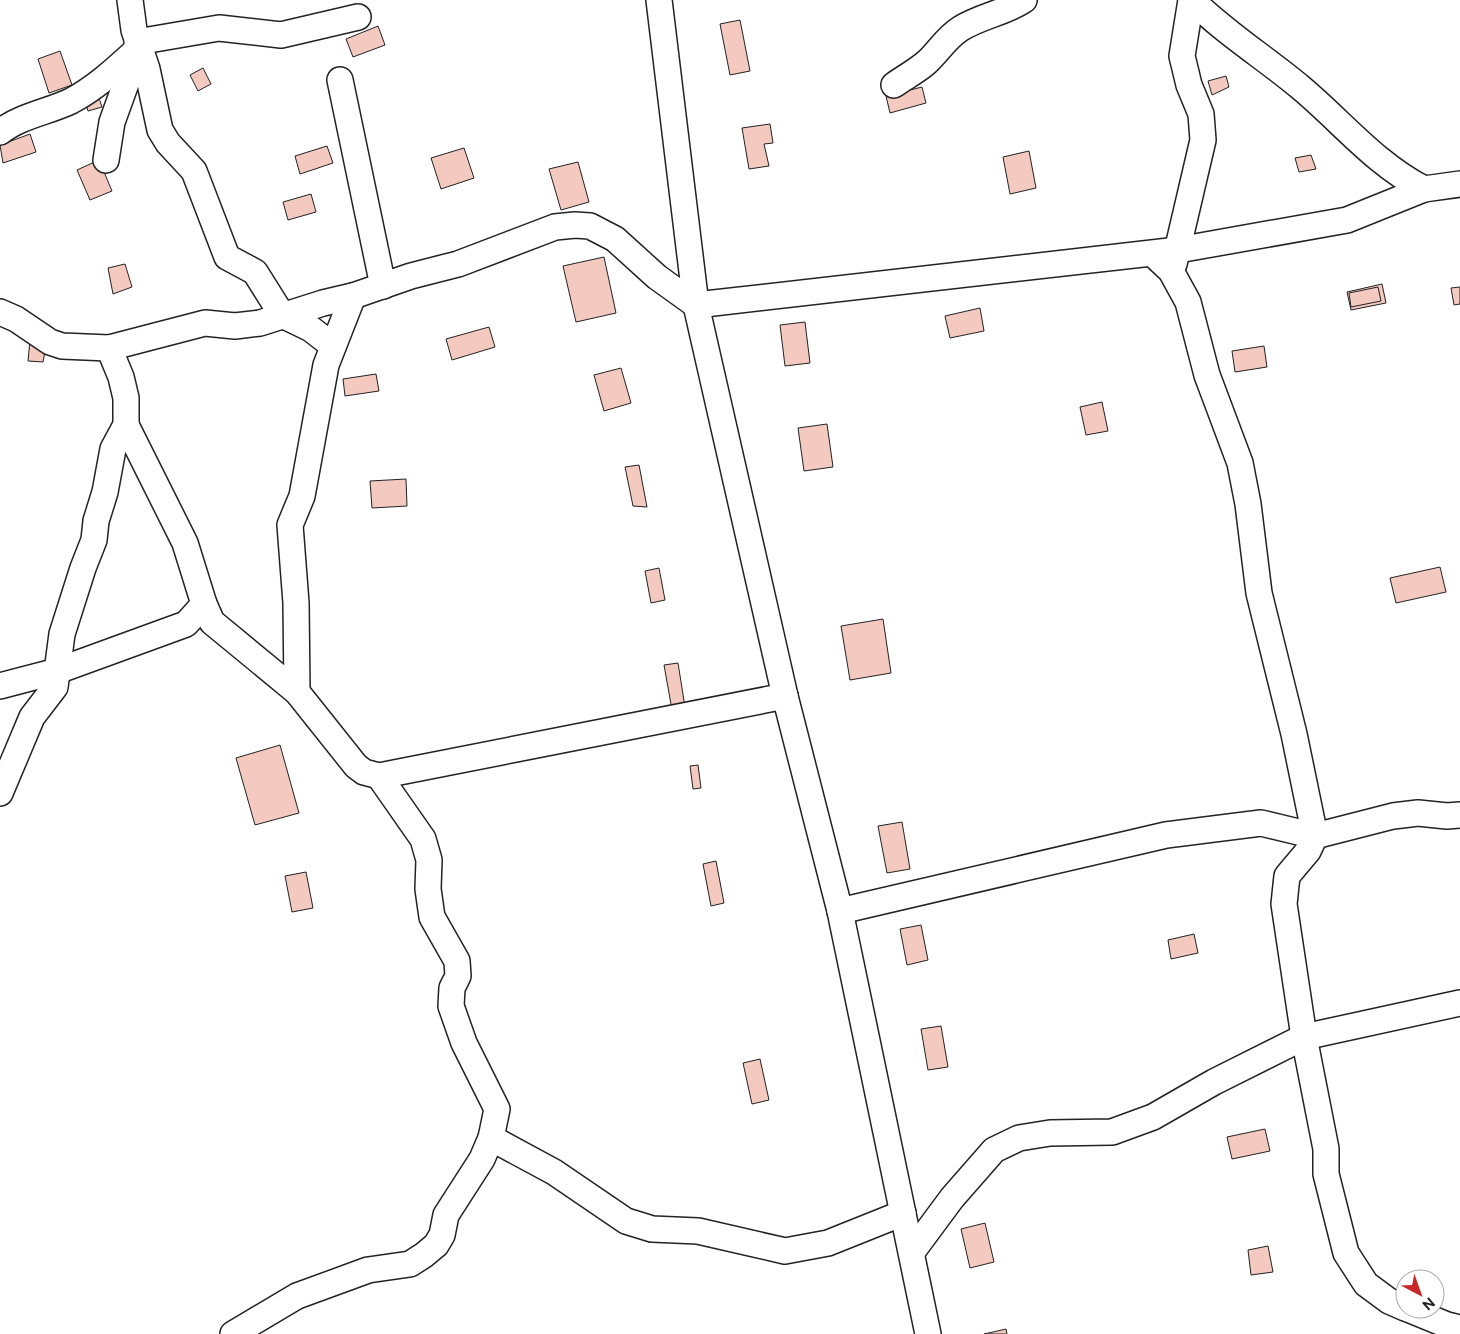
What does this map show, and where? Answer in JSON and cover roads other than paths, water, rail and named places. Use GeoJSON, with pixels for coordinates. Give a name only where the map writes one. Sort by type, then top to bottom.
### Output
{"type":"FeatureCollection","features":[{"type":"Feature","properties":{"kind":"street"},"geometry":{"type":"LineString","coordinates":[[122,0],[147,69],[160,130],[168,143],[194,171],[227,257],[255,272],[282,315],[311,329],[333,346]]}},
{"type":"Feature","properties":{"kind":"street"},"geometry":{"type":"LineString","coordinates":[[106,160],[112,122],[132,62],[137,40],[130,0]]}},
{"type":"Feature","properties":{"kind":"street"},"geometry":{"type":"LineString","coordinates":[[659,0],[696,305],[785,696],[840,911],[928,1334]]}},
{"type":"Feature","properties":{"kind":"street"},"geometry":{"type":"LineString","coordinates":[[894,85],[927,62],[945,40],[960,29],[979,18],[1017,5],[1024,0]]}},
{"type":"Feature","properties":{"kind":"street"},"geometry":{"type":"LineString","coordinates":[[1191,0],[1213,22],[1299,86],[1400,177],[1424,189]]}},
{"type":"Feature","properties":{"kind":"street"},"geometry":{"type":"LineString","coordinates":[[1191,0],[1182,56],[1189,85],[1201,114],[1203,140],[1175,261],[1207,375],[1240,464],[1248,504],[1259,593],[1294,734],[1315,836],[1308,851],[1287,876],[1284,889],[1284,904],[1304,1038],[1326,1149],[1326,1174],[1346,1253],[1366,1284],[1395,1303]]}},
{"type":"Feature","properties":{"kind":"street"},"geometry":{"type":"LineString","coordinates":[[0,132],[9,124],[70,101],[101,82],[137,40],[220,28],[281,35],[358,17]]}},
{"type":"Feature","properties":{"kind":"street"},"geometry":{"type":"LineString","coordinates":[[340,80],[383,286]]}},
{"type":"Feature","properties":{"kind":"street"},"geometry":{"type":"LineString","coordinates":[[0,312],[16,319],[50,342],[62,346],[109,348],[205,324],[235,326],[260,323],[282,315],[354,296],[411,276],[458,264],[555,228],[575,225],[590,226],[615,239],[658,277],[696,305],[1153,254],[1175,261],[1347,220],[1424,189],[1460,184]]}},
{"type":"Feature","properties":{"kind":"street"},"geometry":{"type":"LineString","coordinates":[[297,692],[296,602],[290,525],[302,496],[326,365],[354,296]]}},
{"type":"Feature","properties":{"kind":"street"},"geometry":{"type":"LineString","coordinates":[[109,348],[121,377],[126,398],[126,425],[185,543],[208,613],[297,692],[356,766],[364,772],[379,776],[785,696]]}},
{"type":"Feature","properties":{"kind":"street"},"geometry":{"type":"LineString","coordinates":[[0,793],[32,717],[55,688],[62,634],[82,568],[94,540],[96,521],[105,492],[113,449],[126,425]]}},
{"type":"Feature","properties":{"kind":"street"},"geometry":{"type":"LineString","coordinates":[[0,686],[57,671],[186,624],[208,613]]}},
{"type":"Feature","properties":{"kind":"street"},"geometry":{"type":"LineString","coordinates":[[233,1334],[269,1311],[306,1292],[368,1270],[410,1264],[436,1246],[442,1235],[446,1215],[482,1159],[491,1138],[497,1109],[464,1043],[451,1006],[452,988],[458,976],[457,961],[432,917],[428,889],[429,860],[423,838],[379,776]]}},
{"type":"Feature","properties":{"kind":"street"},"geometry":{"type":"LineString","coordinates":[[840,911],[1166,835],[1260,823],[1315,836],[1393,816],[1418,813],[1447,816],[1460,815]]}},
{"type":"Feature","properties":{"kind":"street"},"geometry":{"type":"LineString","coordinates":[[912,1252],[952,1198],[994,1150],[1019,1138],[1050,1133],[1112,1132],[1153,1117],[1214,1082],[1304,1038],[1460,1003]]}},
{"type":"Feature","properties":{"kind":"street"},"geometry":{"type":"LineString","coordinates":[[491,1138],[554,1172],[626,1221],[652,1229],[698,1231],[785,1251],[828,1243],[903,1213]]}},
{"type":"Feature","properties":{"kind":"street"},"geometry":{"type":"LineString","coordinates":[[1436,1319],[1460,1328]]}}]}
